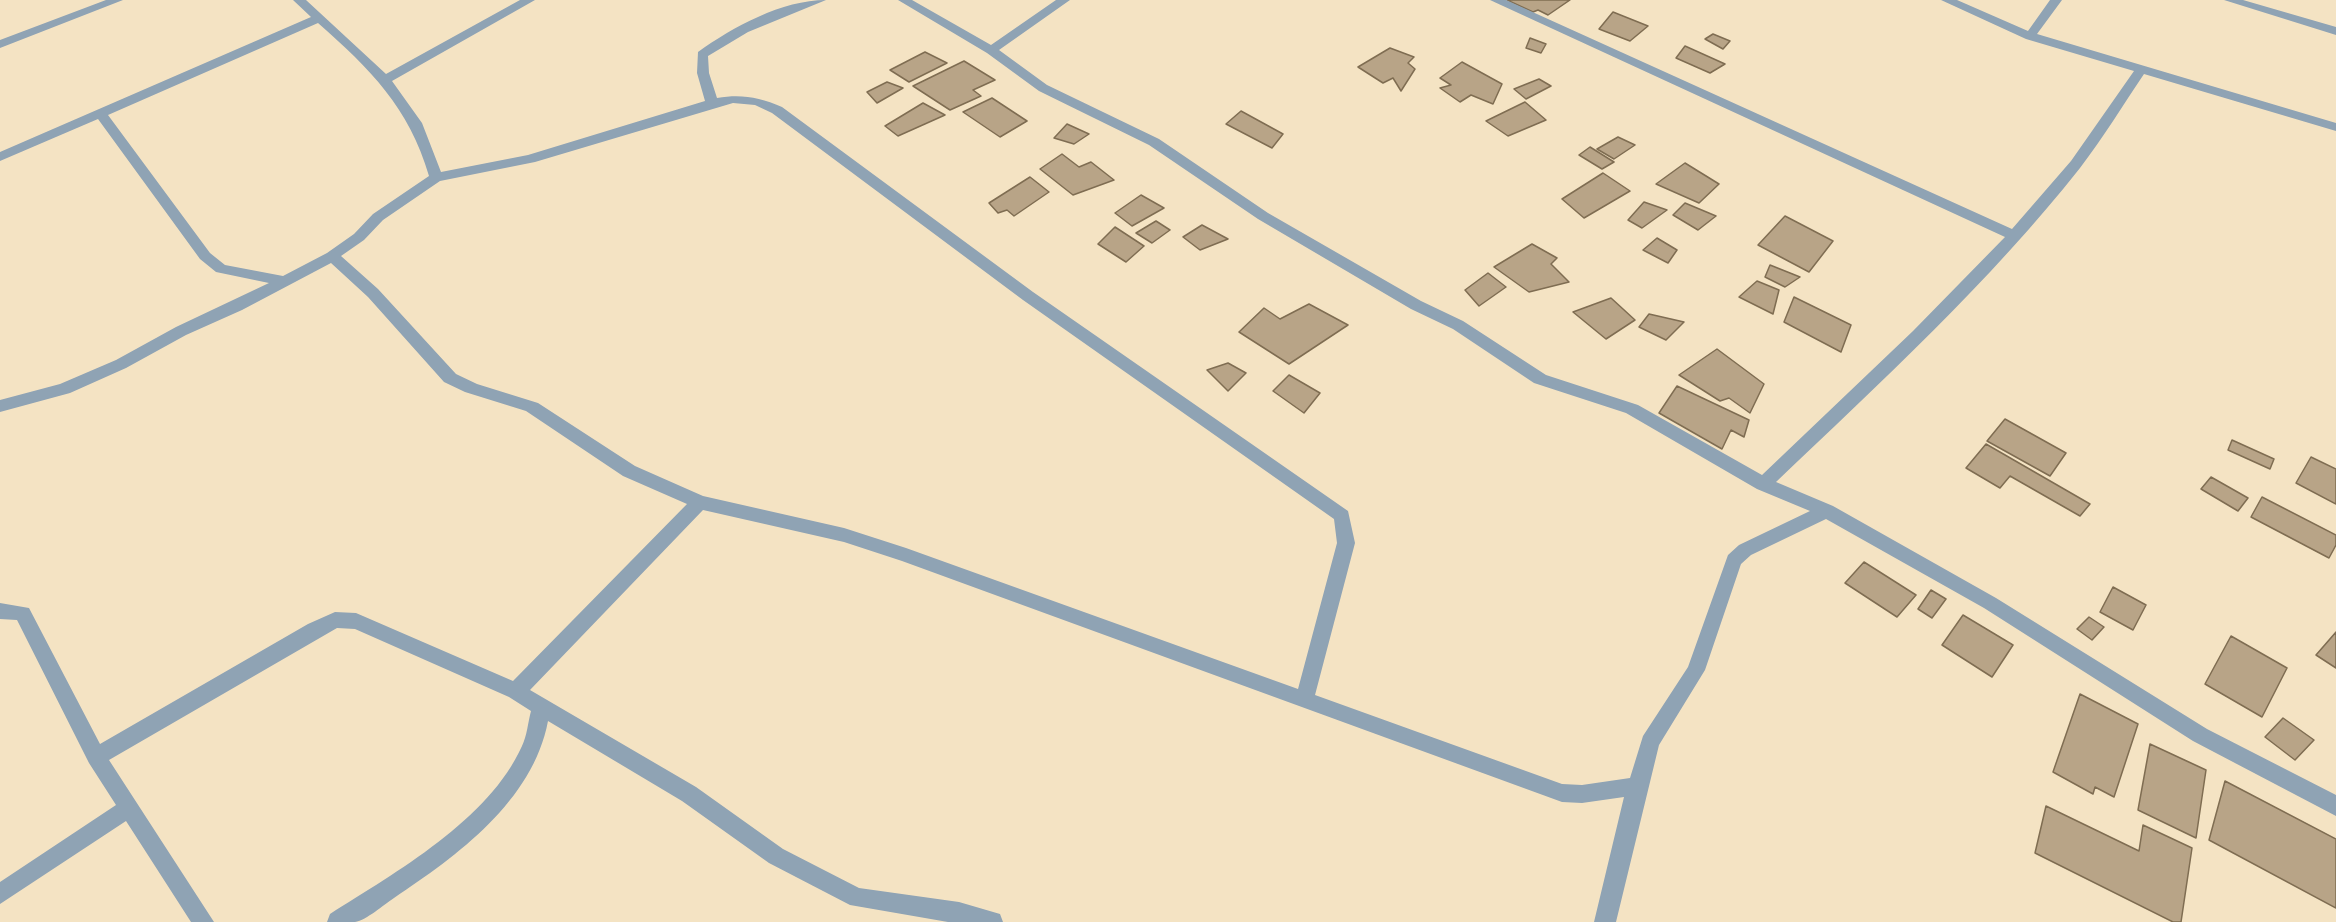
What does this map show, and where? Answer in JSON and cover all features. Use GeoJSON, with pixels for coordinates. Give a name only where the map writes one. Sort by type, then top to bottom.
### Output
{"type":"FeatureCollection","features":[{"type":"Feature","properties":{"kind":"street"},"geometry":{"type":"LineString","coordinates":[[0,44],[117,0]]}},
{"type":"Feature","properties":{"kind":"street"},"geometry":{"type":"LineString","coordinates":[[299,0],[386,79],[414,119],[430,150],[436,177]]}},
{"type":"Feature","properties":{"kind":"street"},"geometry":{"type":"LineString","coordinates":[[386,79],[529,0]]}},
{"type":"Feature","properties":{"kind":"street"},"geometry":{"type":"LineString","coordinates":[[712,103],[703,73],[702,55],[716,44],[774,16],[820,0]]}},
{"type":"Feature","properties":{"kind":"street"},"geometry":{"type":"LineString","coordinates":[[904,0],[991,50],[1043,88],[1154,142],[1263,216],[1416,305],[1458,325],[1540,379],[1632,409],[1763,484],[1827,511],[1990,603],[2200,735],[2307,788],[2336,806]]}},
{"type":"Feature","properties":{"kind":"street"},"geometry":{"type":"LineString","coordinates":[[991,50],[1064,0]]}},
{"type":"Feature","properties":{"kind":"street"},"geometry":{"type":"LineString","coordinates":[[1496,0],[2015,236]]}},
{"type":"Feature","properties":{"kind":"street"},"geometry":{"type":"LineString","coordinates":[[1947,0],[2030,36],[2336,127]]}},
{"type":"Feature","properties":{"kind":"street"},"geometry":{"type":"LineString","coordinates":[[2030,36],[2056,0]]}},
{"type":"Feature","properties":{"kind":"street"},"geometry":{"type":"LineString","coordinates":[[2230,0],[2336,31]]}},
{"type":"Feature","properties":{"kind":"street"},"geometry":{"type":"LineString","coordinates":[[0,157],[101,115],[319,18]]}},
{"type":"Feature","properties":{"kind":"street"},"geometry":{"type":"LineString","coordinates":[[1763,484],[1944,311],[2015,236],[2067,175],[2141,69]]}},
{"type":"Feature","properties":{"kind":"street"},"geometry":{"type":"LineString","coordinates":[[0,406],[64,389],[332,256],[359,237],[378,217],[436,177],[530,159],[712,103],[732,99],[757,101],[777,110],[1028,296],[1342,516],[1346,543],[1304,701]]}},
{"type":"Feature","properties":{"kind":"street"},"geometry":{"type":"LineString","coordinates":[[101,115],[205,256],[221,269],[284,281]]}},
{"type":"Feature","properties":{"kind":"street"},"geometry":{"type":"LineString","coordinates":[[332,256],[373,293],[450,378],[471,388],[532,407],[629,471],[700,502],[844,535],[906,555],[1562,793],[1582,794],[1637,786]]}},
{"type":"Feature","properties":{"kind":"street"},"geometry":{"type":"LineString","coordinates":[[516,691],[700,502]]}},
{"type":"Feature","properties":{"kind":"street"},"geometry":{"type":"LineString","coordinates":[[1605,922],[1637,786],[1650,742],[1696,670],[1734,560],[1745,550],[1827,511]]}},
{"type":"Feature","properties":{"kind":"street"},"geometry":{"type":"LineString","coordinates":[[0,611],[23,613],[96,757],[203,922]]}},
{"type":"Feature","properties":{"kind":"street"},"geometry":{"type":"LineString","coordinates":[[96,757],[335,620],[356,621],[516,691],[689,794],[776,856],[857,898],[959,913],[992,922]]}},
{"type":"Feature","properties":{"kind":"street"},"geometry":{"type":"LineString","coordinates":[[338,922],[435,854],[484,816],[510,787],[531,749],[542,707]]}},
{"type":"Feature","properties":{"kind":"street"},"geometry":{"type":"LineString","coordinates":[[0,894],[129,808]]}},
{"type":"Feature","properties":{"kind":"building"},"geometry":{"type":"Polygon","coordinates":[[[1507,0],[1570,0],[1548,15],[1538,10],[1533,12],[1507,0]]]}},
{"type":"Feature","properties":{"kind":"building"},"geometry":{"type":"Polygon","coordinates":[[[1613,12],[1648,26],[1630,41],[1599,29],[1613,12]]]}},
{"type":"Feature","properties":{"kind":"building"},"geometry":{"type":"Polygon","coordinates":[[[1713,34],[1730,41],[1723,49],[1705,39],[1713,34]]]}},
{"type":"Feature","properties":{"kind":"building"},"geometry":{"type":"Polygon","coordinates":[[[1530,38],[1546,44],[1541,53],[1526,48],[1530,38]]]}},
{"type":"Feature","properties":{"kind":"building"},"geometry":{"type":"Polygon","coordinates":[[[1685,46],[1725,64],[1710,73],[1676,58],[1685,46]]]}},
{"type":"Feature","properties":{"kind":"building"},"geometry":{"type":"Polygon","coordinates":[[[1390,48],[1414,57],[1408,63],[1415,69],[1401,91],[1393,78],[1383,83],[1358,67],[1390,48]]]}},
{"type":"Feature","properties":{"kind":"building"},"geometry":{"type":"Polygon","coordinates":[[[925,52],[947,63],[909,82],[890,70],[925,52]]]}},
{"type":"Feature","properties":{"kind":"building"},"geometry":{"type":"Polygon","coordinates":[[[964,61],[995,80],[973,90],[981,96],[950,110],[913,86],[964,61]]]}},
{"type":"Feature","properties":{"kind":"building"},"geometry":{"type":"Polygon","coordinates":[[[1462,62],[1502,84],[1493,104],[1471,95],[1460,102],[1440,88],[1451,85],[1440,78],[1462,62]]]}},
{"type":"Feature","properties":{"kind":"building"},"geometry":{"type":"Polygon","coordinates":[[[1539,79],[1551,86],[1526,99],[1514,89],[1539,79]]]}},
{"type":"Feature","properties":{"kind":"building"},"geometry":{"type":"Polygon","coordinates":[[[887,82],[903,88],[877,103],[867,92],[887,82]]]}},
{"type":"Feature","properties":{"kind":"building"},"geometry":{"type":"Polygon","coordinates":[[[992,98],[1027,121],[1000,137],[963,112],[992,98]]]}},
{"type":"Feature","properties":{"kind":"building"},"geometry":{"type":"Polygon","coordinates":[[[1525,102],[1546,120],[1508,136],[1486,121],[1525,102]]]}},
{"type":"Feature","properties":{"kind":"building"},"geometry":{"type":"Polygon","coordinates":[[[923,103],[945,115],[898,136],[885,126],[923,103]]]}},
{"type":"Feature","properties":{"kind":"building"},"geometry":{"type":"Polygon","coordinates":[[[1241,111],[1283,134],[1272,148],[1226,124],[1241,111]]]}},
{"type":"Feature","properties":{"kind":"building"},"geometry":{"type":"Polygon","coordinates":[[[1067,124],[1089,134],[1074,144],[1054,138],[1067,124]]]}},
{"type":"Feature","properties":{"kind":"building"},"geometry":{"type":"Polygon","coordinates":[[[1618,137],[1635,145],[1614,159],[1597,149],[1618,137]]]}},
{"type":"Feature","properties":{"kind":"building"},"geometry":{"type":"Polygon","coordinates":[[[1590,147],[1614,162],[1602,169],[1579,155],[1590,147]]]}},
{"type":"Feature","properties":{"kind":"building"},"geometry":{"type":"Polygon","coordinates":[[[1062,154],[1079,167],[1091,162],[1114,180],[1073,195],[1040,169],[1062,154]]]}},
{"type":"Feature","properties":{"kind":"building"},"geometry":{"type":"Polygon","coordinates":[[[1685,163],[1719,184],[1699,203],[1656,184],[1685,163]]]}},
{"type":"Feature","properties":{"kind":"building"},"geometry":{"type":"Polygon","coordinates":[[[1603,173],[1630,191],[1584,218],[1562,199],[1603,173]]]}},
{"type":"Feature","properties":{"kind":"building"},"geometry":{"type":"Polygon","coordinates":[[[1030,177],[1049,192],[1014,216],[1007,210],[998,213],[989,203],[1030,177]]]}},
{"type":"Feature","properties":{"kind":"building"},"geometry":{"type":"Polygon","coordinates":[[[1141,195],[1164,208],[1132,226],[1115,213],[1141,195]]]}},
{"type":"Feature","properties":{"kind":"building"},"geometry":{"type":"Polygon","coordinates":[[[1644,202],[1667,210],[1642,228],[1628,220],[1644,202]]]}},
{"type":"Feature","properties":{"kind":"building"},"geometry":{"type":"Polygon","coordinates":[[[1685,203],[1716,216],[1698,230],[1673,215],[1685,203]]]}},
{"type":"Feature","properties":{"kind":"building"},"geometry":{"type":"Polygon","coordinates":[[[1785,216],[1833,241],[1809,272],[1758,245],[1785,216]]]}},
{"type":"Feature","properties":{"kind":"building"},"geometry":{"type":"Polygon","coordinates":[[[1156,221],[1170,230],[1152,243],[1136,233],[1156,221]]]}},
{"type":"Feature","properties":{"kind":"building"},"geometry":{"type":"Polygon","coordinates":[[[1202,225],[1228,239],[1200,250],[1183,237],[1202,225]]]}},
{"type":"Feature","properties":{"kind":"building"},"geometry":{"type":"Polygon","coordinates":[[[1115,227],[1144,246],[1126,262],[1098,244],[1115,227]]]}},
{"type":"Feature","properties":{"kind":"building"},"geometry":{"type":"Polygon","coordinates":[[[1657,238],[1677,250],[1668,263],[1643,250],[1657,238]]]}},
{"type":"Feature","properties":{"kind":"building"},"geometry":{"type":"Polygon","coordinates":[[[1532,244],[1557,258],[1551,264],[1569,282],[1529,292],[1494,267],[1532,244]]]}},
{"type":"Feature","properties":{"kind":"building"},"geometry":{"type":"Polygon","coordinates":[[[1770,265],[1800,277],[1785,287],[1765,277],[1770,265]]]}},
{"type":"Feature","properties":{"kind":"building"},"geometry":{"type":"Polygon","coordinates":[[[1488,273],[1506,287],[1479,306],[1465,290],[1488,273]]]}},
{"type":"Feature","properties":{"kind":"building"},"geometry":{"type":"Polygon","coordinates":[[[1757,281],[1779,290],[1773,314],[1739,297],[1757,281]]]}},
{"type":"Feature","properties":{"kind":"building"},"geometry":{"type":"Polygon","coordinates":[[[1794,297],[1851,325],[1841,352],[1784,322],[1794,297]]]}},
{"type":"Feature","properties":{"kind":"building"},"geometry":{"type":"Polygon","coordinates":[[[1611,298],[1635,320],[1606,339],[1573,312],[1611,298]]]}},
{"type":"Feature","properties":{"kind":"building"},"geometry":{"type":"Polygon","coordinates":[[[1309,304],[1348,325],[1289,364],[1239,332],[1264,308],[1280,319],[1309,304]]]}},
{"type":"Feature","properties":{"kind":"building"},"geometry":{"type":"Polygon","coordinates":[[[1649,314],[1684,322],[1666,340],[1639,327],[1649,314]]]}},
{"type":"Feature","properties":{"kind":"building"},"geometry":{"type":"Polygon","coordinates":[[[1717,349],[1764,384],[1750,413],[1729,398],[1720,401],[1679,375],[1717,349]]]}},
{"type":"Feature","properties":{"kind":"building"},"geometry":{"type":"Polygon","coordinates":[[[1228,363],[1246,373],[1228,391],[1207,370],[1228,363]]]}},
{"type":"Feature","properties":{"kind":"building"},"geometry":{"type":"Polygon","coordinates":[[[1289,375],[1320,393],[1304,413],[1273,391],[1289,375]]]}},
{"type":"Feature","properties":{"kind":"building"},"geometry":{"type":"Polygon","coordinates":[[[1677,386],[1749,420],[1744,437],[1731,430],[1722,449],[1659,413],[1677,386]]]}},
{"type":"Feature","properties":{"kind":"building"},"geometry":{"type":"Polygon","coordinates":[[[2005,419],[2066,453],[2050,476],[1987,441],[2005,419]]]}},
{"type":"Feature","properties":{"kind":"building"},"geometry":{"type":"Polygon","coordinates":[[[2232,440],[2274,459],[2270,469],[2228,450],[2232,440]]]}},
{"type":"Feature","properties":{"kind":"building"},"geometry":{"type":"Polygon","coordinates":[[[1986,444],[2090,504],[2080,516],[2010,476],[2000,488],[1966,468],[1986,444]]]}},
{"type":"Feature","properties":{"kind":"building"},"geometry":{"type":"Polygon","coordinates":[[[2311,457],[2336,469],[2336,504],[2296,483],[2311,457]]]}},
{"type":"Feature","properties":{"kind":"building"},"geometry":{"type":"Polygon","coordinates":[[[2211,477],[2248,498],[2238,511],[2201,489],[2211,477]]]}},
{"type":"Feature","properties":{"kind":"building"},"geometry":{"type":"Polygon","coordinates":[[[2262,497],[2336,535],[2336,545],[2329,558],[2251,517],[2262,497]]]}},
{"type":"Feature","properties":{"kind":"building"},"geometry":{"type":"Polygon","coordinates":[[[1864,562],[1916,595],[1897,617],[1845,583],[1864,562]]]}},
{"type":"Feature","properties":{"kind":"building"},"geometry":{"type":"Polygon","coordinates":[[[2113,587],[2146,605],[2133,630],[2100,612],[2113,587]]]}},
{"type":"Feature","properties":{"kind":"building"},"geometry":{"type":"Polygon","coordinates":[[[1931,590],[1946,599],[1932,618],[1918,609],[1931,590]]]}},
{"type":"Feature","properties":{"kind":"building"},"geometry":{"type":"Polygon","coordinates":[[[1963,615],[2013,645],[1992,677],[1942,645],[1963,615]]]}},
{"type":"Feature","properties":{"kind":"building"},"geometry":{"type":"Polygon","coordinates":[[[2089,617],[2104,627],[2092,640],[2077,629],[2089,617]]]}},
{"type":"Feature","properties":{"kind":"building"},"geometry":{"type":"Polygon","coordinates":[[[2336,632],[2336,668],[2316,655],[2336,632]]]}},
{"type":"Feature","properties":{"kind":"building"},"geometry":{"type":"Polygon","coordinates":[[[2231,636],[2287,668],[2262,717],[2205,684],[2231,636]]]}},
{"type":"Feature","properties":{"kind":"building"},"geometry":{"type":"Polygon","coordinates":[[[2080,694],[2138,724],[2114,797],[2095,787],[2093,794],[2053,772],[2080,694]]]}},
{"type":"Feature","properties":{"kind":"building"},"geometry":{"type":"Polygon","coordinates":[[[2283,718],[2314,740],[2295,760],[2265,737],[2283,718]]]}},
{"type":"Feature","properties":{"kind":"building"},"geometry":{"type":"Polygon","coordinates":[[[2150,744],[2206,770],[2196,838],[2138,810],[2150,744]]]}},
{"type":"Feature","properties":{"kind":"building"},"geometry":{"type":"Polygon","coordinates":[[[2225,781],[2336,839],[2336,908],[2209,840],[2225,781]]]}},
{"type":"Feature","properties":{"kind":"building"},"geometry":{"type":"Polygon","coordinates":[[[2046,806],[2139,851],[2143,825],[2192,848],[2181,922],[2173,922],[2035,853],[2046,806]]]}}]}
